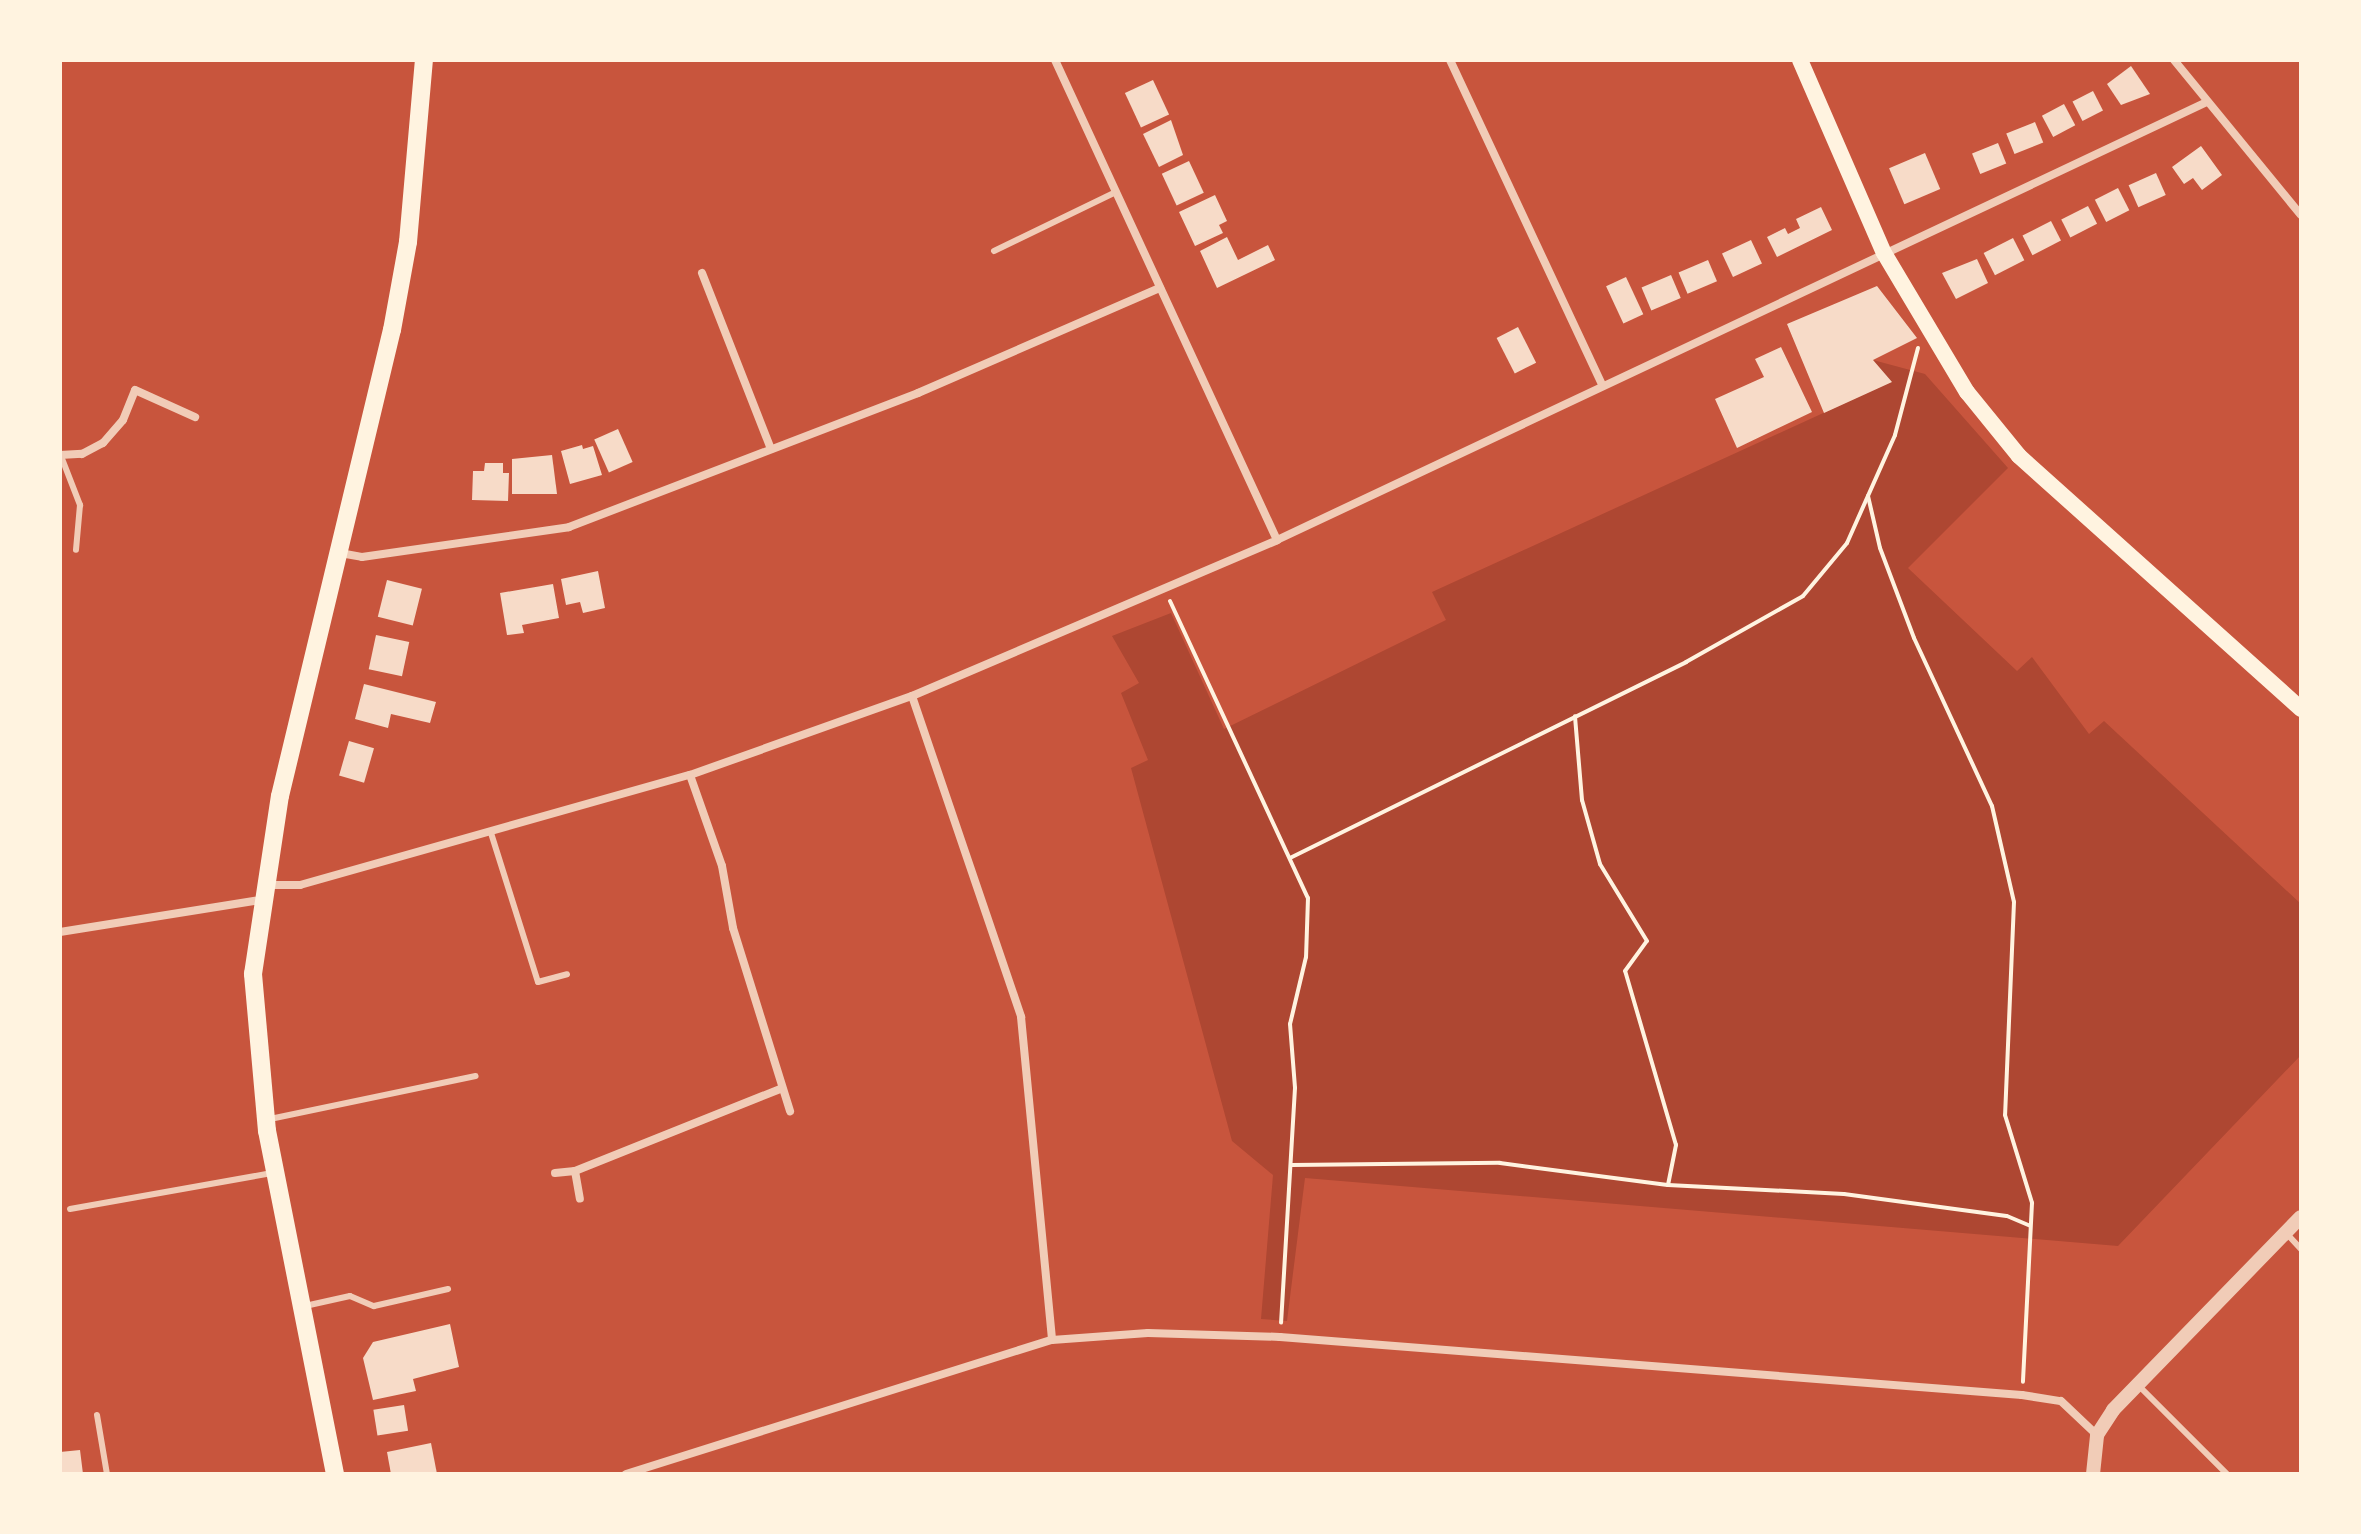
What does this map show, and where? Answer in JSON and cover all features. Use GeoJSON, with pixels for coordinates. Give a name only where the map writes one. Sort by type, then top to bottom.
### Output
{"type":"FeatureCollection","features":[{"type":"Feature","properties":{"kind":"main road"},"geometry":{"type":"LineString","coordinates":[[335,1474],[266,1120],[253,974],[262,892],[408,242],[424,60]]}},
{"type":"Feature","properties":{"kind":"main road"},"geometry":{"type":"LineString","coordinates":[[1800,60],[1884,253],[1967,392],[2019,456],[2301,709]]}},
{"type":"Feature","properties":{"kind":"street"},"geometry":{"type":"LineString","coordinates":[[1055,60],[1277,540]]}},
{"type":"Feature","properties":{"kind":"street"},"geometry":{"type":"LineString","coordinates":[[1450,60],[1602,385]]}},
{"type":"Feature","properties":{"kind":"street"},"geometry":{"type":"LineString","coordinates":[[2174,60],[2300,211]]}},
{"type":"Feature","properties":{"kind":"street"},"geometry":{"type":"LineString","coordinates":[[60,932],[300,885],[491,833],[690,775],[912,696],[1277,540],[1884,253],[2169,125],[2207,102]]}},
{"type":"Feature","properties":{"kind":"street"},"geometry":{"type":"LineString","coordinates":[[702,273],[771,449]]}},
{"type":"Feature","properties":{"kind":"street"},"geometry":{"type":"LineString","coordinates":[[340,553],[362,557],[569,527],[918,393],[1160,288]]}},
{"type":"Feature","properties":{"kind":"street"},"geometry":{"type":"LineString","coordinates":[[60,456],[82,454],[103,443],[123,420],[135,390],[195,417]]}},
{"type":"Feature","properties":{"kind":"street"},"geometry":{"type":"LineString","coordinates":[[912,696],[1021,1017],[1052,1340]]}},
{"type":"Feature","properties":{"kind":"street"},"geometry":{"type":"LineString","coordinates":[[690,775],[722,866],[733,928],[780,1089],[790,1111]]}},
{"type":"Feature","properties":{"kind":"street"},"geometry":{"type":"LineString","coordinates":[[555,1173],[575,1171],[780,1089]]}},
{"type":"Feature","properties":{"kind":"street"},"geometry":{"type":"LineString","coordinates":[[575,1171],[580,1199]]}},
{"type":"Feature","properties":{"kind":"street"},"geometry":{"type":"LineString","coordinates":[[2093,1474],[2097,1435],[2137,1384],[2301,1217]]}},
{"type":"Feature","properties":{"kind":"street"},"geometry":{"type":"LineString","coordinates":[[626,1474],[1052,1340],[1148,1333],[1280,1337],[2022,1395],[2061,1401],[2097,1435]]}},
{"type":"Feature","properties":{"kind":"lane"},"geometry":{"type":"LineString","coordinates":[[994,251],[1116,192]]}},
{"type":"Feature","properties":{"kind":"lane"},"geometry":{"type":"LineString","coordinates":[[60,456],[80,505],[76,550]]}},
{"type":"Feature","properties":{"kind":"lane"},"geometry":{"type":"LineString","coordinates":[[491,833],[538,982],[567,974]]}},
{"type":"Feature","properties":{"kind":"lane"},"geometry":{"type":"LineString","coordinates":[[266,1120],[476,1076]]}},
{"type":"Feature","properties":{"kind":"lane"},"geometry":{"type":"LineString","coordinates":[[70,1209],[275,1173]]}},
{"type":"Feature","properties":{"kind":"lane"},"geometry":{"type":"LineString","coordinates":[[2285,1233],[2301,1249]]}},
{"type":"Feature","properties":{"kind":"lane"},"geometry":{"type":"LineString","coordinates":[[302,1307],[350,1296],[374,1306],[448,1289]]}},
{"type":"Feature","properties":{"kind":"lane"},"geometry":{"type":"LineString","coordinates":[[2137,1384],[2227,1474]]}},
{"type":"Feature","properties":{"kind":"lane"},"geometry":{"type":"LineString","coordinates":[[97,1415],[107,1474]]}},
{"type":"Feature","properties":{"kind":"path"},"geometry":{"type":"LineString","coordinates":[[1290,858],[1575,716],[1803,596],[1847,543],[1895,435],[1925,325]]}},
{"type":"Feature","properties":{"kind":"path"},"geometry":{"type":"LineString","coordinates":[[1868,496],[1880,548],[1914,638],[1992,806],[2011,888],[2014,972],[2005,1115],[2032,1203],[2022,1395]]}},
{"type":"Feature","properties":{"kind":"path"},"geometry":{"type":"LineString","coordinates":[[1165,590],[1308,898],[1306,957],[1290,1024],[1295,1088],[1280,1337]]}},
{"type":"Feature","properties":{"kind":"path"},"geometry":{"type":"LineString","coordinates":[[1575,716],[1582,800],[1600,864],[1647,941],[1625,971],[1676,1145],[1668,1185]]}},
{"type":"Feature","properties":{"kind":"path"},"geometry":{"type":"LineString","coordinates":[[1292,1165],[1500,1163],[1668,1185],[1844,1194],[2007,1216],[2031,1226]]}},
{"type":"Feature","properties":{"kind":"shaded area"},"geometry":{"type":"Polygon","coordinates":[[[1873,360],[1925,374],[2008,468],[1908,568],[2017,671],[2032,657],[2089,734],[2104,721],[2301,904],[2301,1055],[2118,1246],[1305,1178],[1287,1321],[1261,1319],[1273,1175],[1232,1141],[1131,768],[1148,760],[1121,693],[1139,683],[1112,636],[1171,613],[1224,729],[1446,620],[1432,592],[1891,382],[1873,360]]]}},
{"type":"Feature","properties":{"kind":"building"},"geometry":{"type":"Polygon","coordinates":[[[2131,66],[2150,94],[2121,105],[2107,84],[2131,66]]]}},
{"type":"Feature","properties":{"kind":"building"},"geometry":{"type":"Polygon","coordinates":[[[1153,80],[1169,114],[1141,128],[1125,93],[1153,80]]]}},
{"type":"Feature","properties":{"kind":"building"},"geometry":{"type":"Polygon","coordinates":[[[2093,91],[2103,111],[2082,121],[2073,101],[2093,91]]]}},
{"type":"Feature","properties":{"kind":"building"},"geometry":{"type":"Polygon","coordinates":[[[2064,104],[2075,125],[2053,137],[2042,116],[2064,104]]]}},
{"type":"Feature","properties":{"kind":"building"},"geometry":{"type":"Polygon","coordinates":[[[1171,120],[1183,155],[1159,167],[1143,134],[1171,120]]]}},
{"type":"Feature","properties":{"kind":"building"},"geometry":{"type":"Polygon","coordinates":[[[2035,122],[2043,142],[2014,154],[2006,134],[2035,122]]]}},
{"type":"Feature","properties":{"kind":"building"},"geometry":{"type":"Polygon","coordinates":[[[1998,143],[2006,163],[1980,174],[1972,153],[1998,143]]]}},
{"type":"Feature","properties":{"kind":"building"},"geometry":{"type":"Polygon","coordinates":[[[2201,146],[2222,175],[2202,190],[2193,178],[2184,184],[2172,167],[2201,146]]]}},
{"type":"Feature","properties":{"kind":"building"},"geometry":{"type":"Polygon","coordinates":[[[1925,153],[1940,189],[1904,204],[1889,168],[1925,153]]]}},
{"type":"Feature","properties":{"kind":"building"},"geometry":{"type":"Polygon","coordinates":[[[1189,161],[1204,193],[1177,205],[1162,174],[1189,161]]]}},
{"type":"Feature","properties":{"kind":"building"},"geometry":{"type":"Polygon","coordinates":[[[2156,173],[2166,195],[2138,207],[2129,185],[2156,173]]]}},
{"type":"Feature","properties":{"kind":"building"},"geometry":{"type":"Polygon","coordinates":[[[2118,188],[2129,210],[2106,222],[2095,200],[2118,188]]]}},
{"type":"Feature","properties":{"kind":"building"},"geometry":{"type":"Polygon","coordinates":[[[1215,195],[1227,221],[1219,225],[1223,233],[1195,246],[1179,212],[1215,195]]]}},
{"type":"Feature","properties":{"kind":"building"},"geometry":{"type":"Polygon","coordinates":[[[2088,206],[2097,224],[2070,237],[2061,220],[2088,206]]]}},
{"type":"Feature","properties":{"kind":"building"},"geometry":{"type":"Polygon","coordinates":[[[1821,207],[1832,230],[1777,257],[1767,237],[1785,228],[1788,234],[1800,228],[1796,219],[1821,207]]]}},
{"type":"Feature","properties":{"kind":"building"},"geometry":{"type":"Polygon","coordinates":[[[2051,221],[2061,241],[2032,255],[2022,236],[2051,221]]]}},
{"type":"Feature","properties":{"kind":"building"},"geometry":{"type":"Polygon","coordinates":[[[1227,237],[1238,260],[1268,245],[1275,260],[1217,288],[1200,251],[1227,237]]]}},
{"type":"Feature","properties":{"kind":"building"},"geometry":{"type":"Polygon","coordinates":[[[2013,238],[2024,260],[1995,275],[1984,253],[2013,238]]]}},
{"type":"Feature","properties":{"kind":"building"},"geometry":{"type":"Polygon","coordinates":[[[1751,240],[1762,264],[1733,277],[1722,254],[1751,240]]]}},
{"type":"Feature","properties":{"kind":"building"},"geometry":{"type":"Polygon","coordinates":[[[1977,259],[1988,283],[1956,299],[1942,273],[1977,259]]]}},
{"type":"Feature","properties":{"kind":"building"},"geometry":{"type":"Polygon","coordinates":[[[1708,260],[1717,281],[1688,294],[1679,273],[1708,260]]]}},
{"type":"Feature","properties":{"kind":"building"},"geometry":{"type":"Polygon","coordinates":[[[1671,275],[1681,298],[1651,311],[1642,288],[1671,275]]]}},
{"type":"Feature","properties":{"kind":"building"},"geometry":{"type":"Polygon","coordinates":[[[1626,277],[1643,314],[1623,323],[1606,286],[1626,277]]]}},
{"type":"Feature","properties":{"kind":"building"},"geometry":{"type":"Polygon","coordinates":[[[1877,286],[1917,338],[1873,360],[1892,382],[1824,413],[1787,324],[1877,286]]]}},
{"type":"Feature","properties":{"kind":"building"},"geometry":{"type":"Polygon","coordinates":[[[1518,327],[1536,363],[1515,374],[1497,338],[1518,327]]]}},
{"type":"Feature","properties":{"kind":"building"},"geometry":{"type":"Polygon","coordinates":[[[1781,347],[1812,412],[1737,448],[1715,399],[1764,377],[1755,359],[1781,347]]]}},
{"type":"Feature","properties":{"kind":"building"},"geometry":{"type":"Polygon","coordinates":[[[618,429],[633,462],[609,472],[594,440],[618,429]]]}},
{"type":"Feature","properties":{"kind":"building"},"geometry":{"type":"Polygon","coordinates":[[[582,445],[583,449],[593,446],[602,475],[570,484],[561,451],[582,445]]]}},
{"type":"Feature","properties":{"kind":"building"},"geometry":{"type":"Polygon","coordinates":[[[552,455],[557,494],[512,494],[512,459],[552,455]]]}},
{"type":"Feature","properties":{"kind":"building"},"geometry":{"type":"Polygon","coordinates":[[[485,463],[503,463],[503,473],[509,473],[508,501],[472,500],[473,471],[484,471],[485,463]]]}},
{"type":"Feature","properties":{"kind":"building"},"geometry":{"type":"Polygon","coordinates":[[[598,571],[605,608],[583,613],[580,602],[566,605],[561,579],[598,571]]]}},
{"type":"Feature","properties":{"kind":"building"},"geometry":{"type":"Polygon","coordinates":[[[387,580],[422,589],[413,626],[378,617],[387,580]]]}},
{"type":"Feature","properties":{"kind":"building"},"geometry":{"type":"Polygon","coordinates":[[[553,584],[559,618],[522,625],[524,633],[507,635],[500,593],[553,584]]]}},
{"type":"Feature","properties":{"kind":"building"},"geometry":{"type":"Polygon","coordinates":[[[376,635],[409,642],[402,676],[369,669],[376,635]]]}},
{"type":"Feature","properties":{"kind":"building"},"geometry":{"type":"Polygon","coordinates":[[[364,684],[436,702],[430,723],[391,714],[388,728],[355,719],[364,684]]]}},
{"type":"Feature","properties":{"kind":"building"},"geometry":{"type":"Polygon","coordinates":[[[349,741],[374,748],[364,783],[339,776],[349,741]]]}},
{"type":"Feature","properties":{"kind":"building"},"geometry":{"type":"Polygon","coordinates":[[[450,1324],[459,1367],[413,1379],[416,1391],[373,1400],[363,1358],[373,1342],[450,1324]]]}},
{"type":"Feature","properties":{"kind":"building"},"geometry":{"type":"Polygon","coordinates":[[[404,1405],[408,1431],[377,1436],[373,1410],[404,1405]]]}},
{"type":"Feature","properties":{"kind":"building"},"geometry":{"type":"Polygon","coordinates":[[[431,1443],[437,1474],[391,1474],[387,1452],[431,1443]]]}},
{"type":"Feature","properties":{"kind":"building"},"geometry":{"type":"Polygon","coordinates":[[[80,1450],[83,1474],[60,1474],[60,1452],[80,1450]]]}}]}
